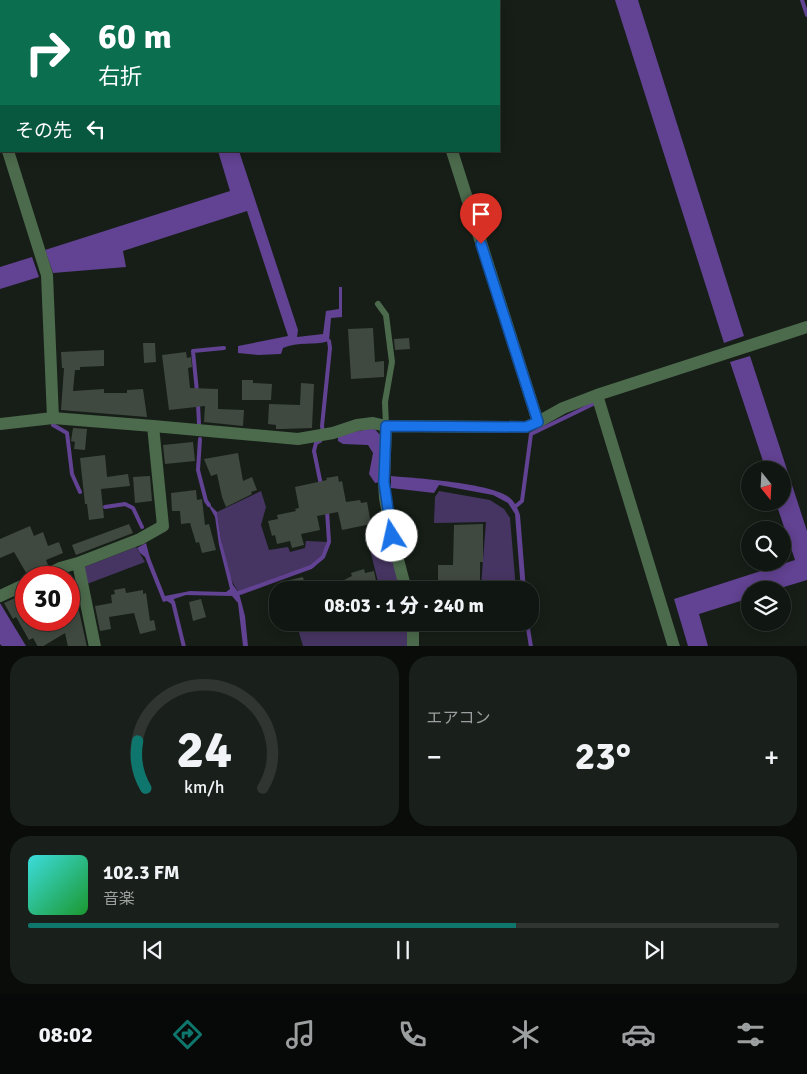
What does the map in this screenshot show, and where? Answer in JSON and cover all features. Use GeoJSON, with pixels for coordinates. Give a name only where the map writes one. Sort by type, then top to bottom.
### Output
{"type":"FeatureCollection","features":[{"type":"Feature","properties":{"kind":"street"},"geometry":{"type":"LineString","coordinates":[[8,152],[47,275],[52,418]]}},
{"type":"Feature","properties":{"kind":"street"},"geometry":{"type":"LineString","coordinates":[[452,152],[538,422]]}},
{"type":"Feature","properties":{"kind":"street"},"geometry":{"type":"LineString","coordinates":[[0,424],[52,418],[298,439],[333,433],[357,424],[373,423],[386,426],[526,427],[563,408],[597,395],[807,327]]}},
{"type":"Feature","properties":{"kind":"street"},"geometry":{"type":"LineString","coordinates":[[597,395],[674,646]]}},
{"type":"Feature","properties":{"kind":"street"},"geometry":{"type":"LineString","coordinates":[[67,566],[140,539],[162,526],[152,426]]}},
{"type":"Feature","properties":{"kind":"street"},"geometry":{"type":"LineString","coordinates":[[386,426],[385,498],[392,536],[404,581]]}},
{"type":"Feature","properties":{"kind":"street"},"geometry":{"type":"LineString","coordinates":[[78,563],[96,646]]}},
{"type":"Feature","properties":{"kind":"street"},"geometry":{"type":"LineString","coordinates":[[0,596],[15,589]]}},
{"type":"Feature","properties":{"kind":"street"},"geometry":{"type":"LineString","coordinates":[[413,631],[413,646]]}},
{"type":"Feature","properties":{"kind":"lane"},"geometry":{"type":"LineString","coordinates":[[378,304],[386,315],[392,362],[385,402],[386,426]]}},
{"type":"Feature","properties":{"kind":"shaded area"},"geometry":{"type":"Polygon","coordinates":[[[615,0],[638,0],[744,336],[724,343],[615,0]]]}},
{"type":"Feature","properties":{"kind":"shaded area"},"geometry":{"type":"Polygon","coordinates":[[[218,152],[239,152],[298,330],[297,337],[323,334],[326,311],[339,309],[339,287],[342,287],[342,317],[331,318],[329,341],[289,346],[283,348],[281,354],[258,355],[238,353],[238,346],[288,336],[247,211],[123,251],[126,267],[53,273],[45,250],[230,191],[218,152]]]}},
{"type":"Feature","properties":{"kind":"shaded area"},"geometry":{"type":"Polygon","coordinates":[[[32,257],[39,277],[0,289],[0,267],[32,257]]]}},
{"type":"Feature","properties":{"kind":"shaded area"},"geometry":{"type":"Polygon","coordinates":[[[750,356],[784,461],[763,461],[730,362],[750,356]]]}},
{"type":"Feature","properties":{"kind":"shaded area"},"geometry":{"type":"Polygon","coordinates":[[[374,428],[380,435],[380,482],[375,483],[369,474],[373,453],[368,445],[343,444],[338,441],[338,435],[374,428]]]}},
{"type":"Feature","properties":{"kind":"shaded area"},"geometry":{"type":"Polygon","coordinates":[[[391,476],[471,485],[501,493],[510,498],[520,515],[525,581],[520,581],[515,514],[508,503],[493,495],[439,485],[434,493],[391,488],[391,476]]]}},
{"type":"Feature","properties":{"kind":"shaded area"},"geometry":{"type":"Polygon","coordinates":[[[791,482],[807,531],[807,580],[791,585],[791,581],[741,581],[741,601],[699,614],[708,646],[688,646],[674,599],[761,571],[791,571],[791,561],[795,560],[791,548],[791,521],[782,521],[779,511],[791,511],[791,482]]]}},
{"type":"Feature","properties":{"kind":"shaded area"},"geometry":{"type":"Polygon","coordinates":[[[261,491],[266,507],[261,525],[269,550],[288,547],[290,552],[305,548],[306,541],[330,542],[324,557],[313,568],[278,581],[269,581],[269,584],[241,595],[235,587],[227,567],[217,512],[261,491]]]}},
{"type":"Feature","properties":{"kind":"shaded area"},"geometry":{"type":"Polygon","coordinates":[[[439,491],[490,500],[504,509],[510,518],[515,581],[481,581],[486,522],[434,523],[435,497],[439,491]]]}},
{"type":"Feature","properties":{"kind":"shaded area"},"geometry":{"type":"Polygon","coordinates":[[[206,501],[217,512],[221,540],[233,585],[239,593],[245,616],[248,646],[243,646],[238,603],[232,596],[186,595],[174,599],[173,605],[167,601],[163,602],[145,557],[137,548],[146,543],[165,596],[190,591],[226,592],[230,589],[219,545],[215,517],[206,501]]]}},
{"type":"Feature","properties":{"kind":"shaded area"},"geometry":{"type":"Polygon","coordinates":[[[386,535],[399,581],[378,581],[367,537],[386,535]]]}},
{"type":"Feature","properties":{"kind":"shaded area"},"geometry":{"type":"Polygon","coordinates":[[[136,547],[145,562],[87,584],[84,567],[136,547]]]}},
{"type":"Feature","properties":{"kind":"shaded area"},"geometry":{"type":"Polygon","coordinates":[[[0,603],[15,628],[15,631],[17,631],[26,646],[2,646],[0,644],[0,603]]]}},
{"type":"Feature","properties":{"kind":"shaded area"},"geometry":{"type":"Polygon","coordinates":[[[299,631],[407,631],[408,635],[407,646],[303,646],[299,631]]]}},
{"type":"Feature","properties":{"kind":"building"},"geometry":{"type":"Polygon","coordinates":[[[373,328],[375,362],[384,361],[384,377],[351,379],[348,329],[373,328]]]}},
{"type":"Feature","properties":{"kind":"building"},"geometry":{"type":"Polygon","coordinates":[[[409,338],[410,349],[395,350],[394,339],[409,338]]]}},
{"type":"Feature","properties":{"kind":"building"},"geometry":{"type":"Polygon","coordinates":[[[143,343],[155,343],[156,362],[144,363],[143,343]]]}},
{"type":"Feature","properties":{"kind":"building"},"geometry":{"type":"Polygon","coordinates":[[[104,350],[104,366],[80,367],[80,370],[75,370],[73,391],[104,389],[104,393],[127,393],[127,390],[143,389],[147,417],[61,410],[64,368],[62,368],[61,352],[104,350]]]}},
{"type":"Feature","properties":{"kind":"building"},"geometry":{"type":"Polygon","coordinates":[[[186,352],[187,358],[191,357],[192,367],[188,368],[190,388],[218,389],[218,409],[244,410],[243,426],[204,422],[205,406],[169,410],[162,355],[186,352]]]}},
{"type":"Feature","properties":{"kind":"building"},"geometry":{"type":"Polygon","coordinates":[[[242,380],[253,380],[253,383],[272,384],[271,400],[242,400],[242,380]]]}},
{"type":"Feature","properties":{"kind":"building"},"geometry":{"type":"Polygon","coordinates":[[[301,383],[314,384],[312,428],[276,429],[276,425],[268,424],[269,404],[300,405],[301,383]]]}},
{"type":"Feature","properties":{"kind":"building"},"geometry":{"type":"Polygon","coordinates":[[[73,428],[87,429],[85,450],[74,449],[75,442],[71,441],[73,428]]]}},
{"type":"Feature","properties":{"kind":"building"},"geometry":{"type":"Polygon","coordinates":[[[193,442],[195,461],[165,464],[163,445],[193,442]]]}},
{"type":"Feature","properties":{"kind":"building"},"geometry":{"type":"Polygon","coordinates":[[[238,453],[243,481],[252,477],[257,490],[226,507],[217,474],[211,476],[204,459],[238,453]]]}},
{"type":"Feature","properties":{"kind":"building"},"geometry":{"type":"Polygon","coordinates":[[[105,455],[107,477],[128,474],[130,486],[101,489],[104,518],[89,520],[87,504],[85,504],[80,458],[105,455]]]}},
{"type":"Feature","properties":{"kind":"building"},"geometry":{"type":"Polygon","coordinates":[[[150,476],[152,501],[135,503],[133,477],[150,476]]]}},
{"type":"Feature","properties":{"kind":"building"},"geometry":{"type":"Polygon","coordinates":[[[338,476],[339,482],[342,481],[346,502],[360,500],[361,503],[367,502],[371,524],[342,530],[338,512],[317,516],[320,530],[301,534],[304,545],[292,548],[290,541],[277,544],[275,535],[272,536],[268,521],[278,519],[277,515],[296,511],[295,509],[299,508],[295,487],[338,476]]]}},
{"type":"Feature","properties":{"kind":"building"},"geometry":{"type":"Polygon","coordinates":[[[196,490],[197,500],[202,499],[205,525],[209,524],[216,550],[202,553],[199,542],[196,543],[190,523],[181,524],[180,511],[172,511],[171,493],[196,490]]]}},
{"type":"Feature","properties":{"kind":"building"},"geometry":{"type":"Polygon","coordinates":[[[129,524],[133,533],[76,555],[72,545],[129,524]]]}},
{"type":"Feature","properties":{"kind":"building"},"geometry":{"type":"Polygon","coordinates":[[[483,524],[483,562],[480,562],[480,581],[438,581],[438,565],[453,565],[454,525],[483,524]]]}},
{"type":"Feature","properties":{"kind":"building"},"geometry":{"type":"Polygon","coordinates":[[[30,526],[34,536],[43,532],[48,546],[59,542],[63,553],[46,560],[48,565],[46,566],[22,566],[14,552],[0,558],[0,539],[30,526]]]}},
{"type":"Feature","properties":{"kind":"building"},"geometry":{"type":"Polygon","coordinates":[[[364,569],[365,573],[374,571],[376,581],[340,581],[352,576],[351,573],[364,569]]]}},
{"type":"Feature","properties":{"kind":"building"},"geometry":{"type":"Polygon","coordinates":[[[303,577],[304,581],[290,581],[303,577]]]}},
{"type":"Feature","properties":{"kind":"building"},"geometry":{"type":"Polygon","coordinates":[[[125,588],[126,593],[143,590],[143,594],[146,593],[150,621],[154,620],[156,630],[140,634],[134,613],[109,617],[111,629],[100,631],[95,606],[112,603],[111,595],[115,594],[114,590],[125,588]]]}},
{"type":"Feature","properties":{"kind":"building"},"geometry":{"type":"Polygon","coordinates":[[[15,598],[15,618],[13,619],[4,603],[15,598]]]}},
{"type":"Feature","properties":{"kind":"building"},"geometry":{"type":"Polygon","coordinates":[[[201,599],[206,617],[193,621],[189,602],[201,599]]]}},
{"type":"Feature","properties":{"kind":"building"},"geometry":{"type":"Polygon","coordinates":[[[80,615],[87,646],[68,646],[65,633],[44,646],[37,646],[33,638],[29,640],[24,631],[80,631],[80,615]]]}},
{"type":"Feature","properties":{"kind":"waterway"},"geometry":{"type":"LineString","coordinates":[[802,0],[807,15]]}},
{"type":"Feature","properties":{"kind":"waterway"},"geometry":{"type":"LineString","coordinates":[[323,432],[329,341]]}},
{"type":"Feature","properties":{"kind":"waterway"},"geometry":{"type":"LineString","coordinates":[[197,392],[193,351],[224,348]]}},
{"type":"Feature","properties":{"kind":"waterway"},"geometry":{"type":"LineString","coordinates":[[198,404],[199,424]]}},
{"type":"Feature","properties":{"kind":"waterway"},"geometry":{"type":"LineString","coordinates":[[516,506],[522,501],[531,434],[593,404]]}},
{"type":"Feature","properties":{"kind":"waterway"},"geometry":{"type":"LineString","coordinates":[[53,425],[67,433],[72,474],[80,492]]}},
{"type":"Feature","properties":{"kind":"waterway"},"geometry":{"type":"LineString","coordinates":[[200,439],[198,470],[206,501],[209,505]]}},
{"type":"Feature","properties":{"kind":"waterway"},"geometry":{"type":"LineString","coordinates":[[320,441],[316,443],[314,451],[321,485]]}},
{"type":"Feature","properties":{"kind":"waterway"},"geometry":{"type":"LineString","coordinates":[[105,507],[125,504],[133,508],[142,527]]}},
{"type":"Feature","properties":{"kind":"waterway"},"geometry":{"type":"LineString","coordinates":[[236,594],[311,567],[323,557],[329,542],[327,511]]}},
{"type":"Feature","properties":{"kind":"waterway"},"geometry":{"type":"LineString","coordinates":[[173,602],[184,646]]}},
{"type":"Feature","properties":{"kind":"waterway"},"geometry":{"type":"LineString","coordinates":[[528,631],[531,646]]}},
{"type":"Feature","properties":{"kind":"route"},"geometry":{"type":"LineString","coordinates":[[392,536],[384,482],[386,426],[526,427],[538,422],[481,244]]}}]}
